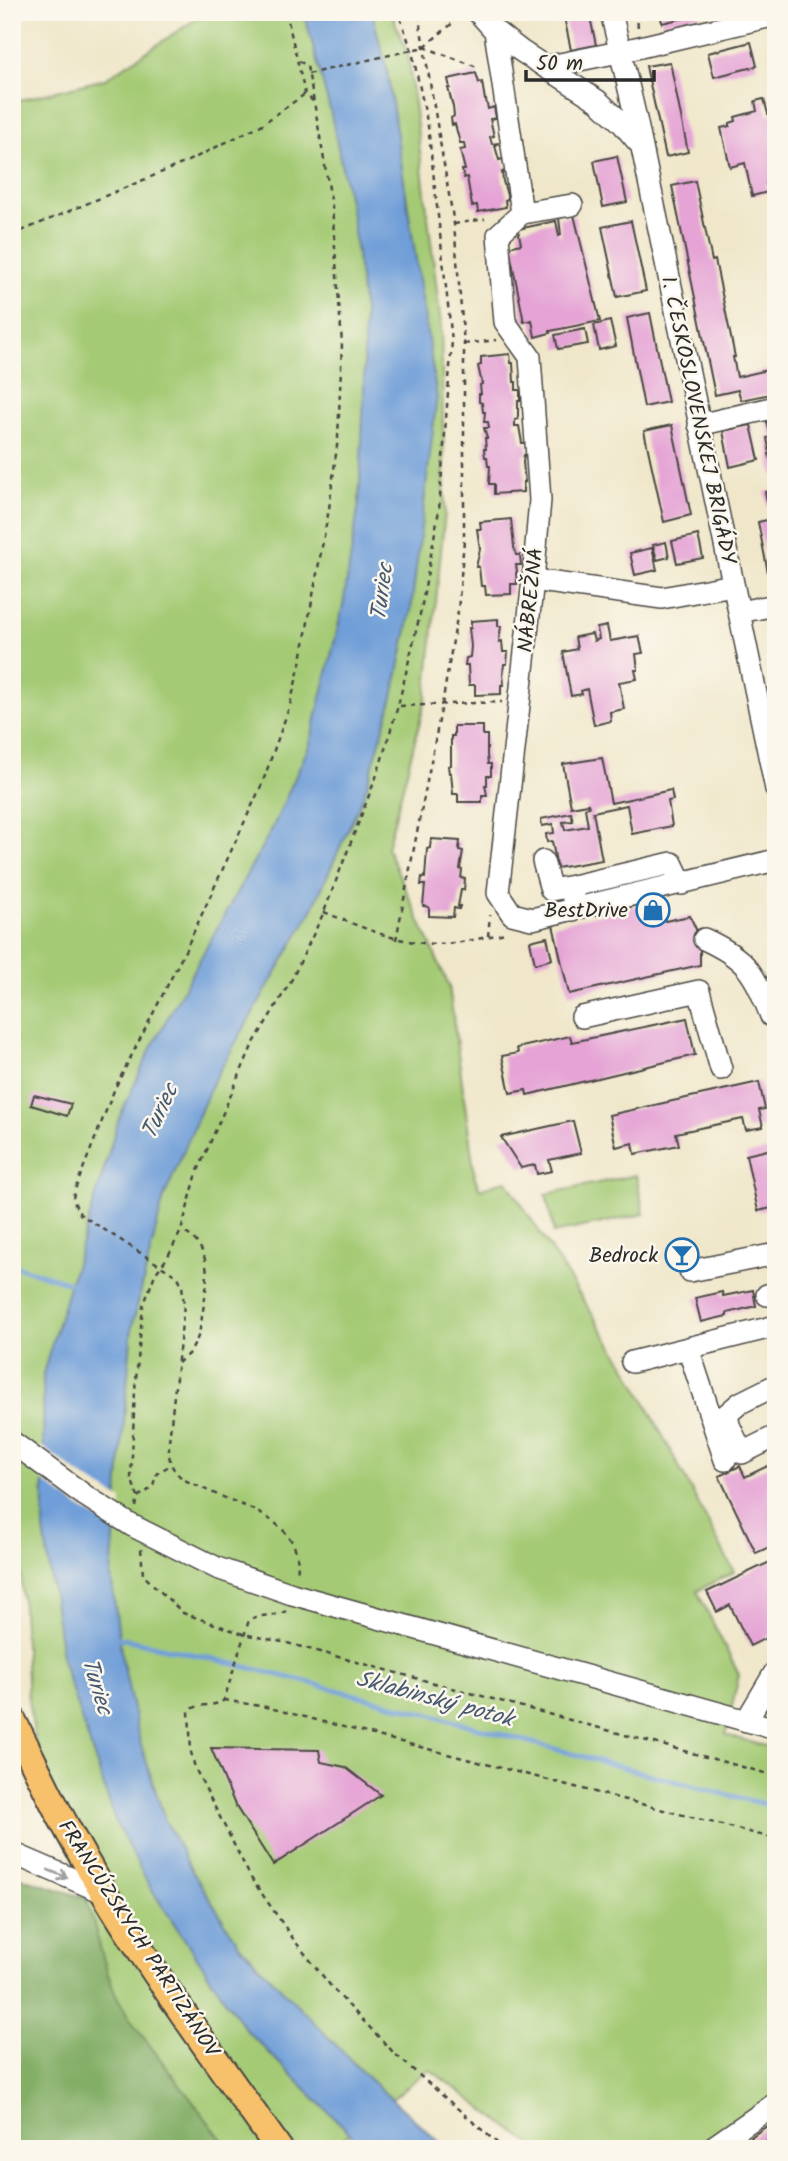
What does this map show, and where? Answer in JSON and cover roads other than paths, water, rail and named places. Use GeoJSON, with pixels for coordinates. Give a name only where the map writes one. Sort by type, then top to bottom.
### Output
{"type":"FeatureCollection","features":[{"type":"Feature","properties":{"kind":"main road","name":"FRANCÚZSKYCH PARTIZÁNOV"},"geometry":{"type":"LineString","coordinates":[[12,1719],[61,1818],[106,1894],[185,2015],[279,2149]]}},
{"type":"Feature","properties":{"kind":"street"},"geometry":{"type":"LineString","coordinates":[[478,12],[495,31],[598,101],[642,146]]}},
{"type":"Feature","properties":{"kind":"street","name":"I. ČESKOSLOVENSKEJ BRIGÁDY"},"geometry":{"type":"LineString","coordinates":[[611,12],[642,146],[739,612],[767,701],[776,789]]}},
{"type":"Feature","properties":{"kind":"street"},"geometry":{"type":"LineString","coordinates":[[545,67],[776,15]]}},
{"type":"Feature","properties":{"kind":"street"},"geometry":{"type":"LineString","coordinates":[[495,31],[522,213],[572,205]]}},
{"type":"Feature","properties":{"kind":"street","name":"NÁBREŽNÁ"},"geometry":{"type":"LineString","coordinates":[[522,213],[498,235],[505,322],[530,357],[540,500],[498,893],[512,914],[533,919],[573,910]]}},
{"type":"Feature","properties":{"kind":"street"},"geometry":{"type":"LineString","coordinates":[[699,425],[776,407]]}},
{"type":"Feature","properties":{"kind":"street"},"geometry":{"type":"LineString","coordinates":[[533,580],[662,598],[733,585]]}},
{"type":"Feature","properties":{"kind":"street"},"geometry":{"type":"LineString","coordinates":[[739,612],[776,605]]}},
{"type":"Feature","properties":{"kind":"street"},"geometry":{"type":"LineString","coordinates":[[573,886],[573,910],[776,860]]}},
{"type":"Feature","properties":{"kind":"street"},"geometry":{"type":"LineString","coordinates":[[543,861],[551,890],[673,863],[682,884]]}},
{"type":"Feature","properties":{"kind":"street"},"geometry":{"type":"LineString","coordinates":[[704,940],[737,956],[750,970],[771,1016]]}},
{"type":"Feature","properties":{"kind":"street"},"geometry":{"type":"LineString","coordinates":[[582,1017],[699,991],[721,1069]]}},
{"type":"Feature","properties":{"kind":"street"},"geometry":{"type":"LineString","coordinates":[[690,1271],[776,1254]]}},
{"type":"Feature","properties":{"kind":"street"},"geometry":{"type":"LineString","coordinates":[[632,1362],[776,1326]]}},
{"type":"Feature","properties":{"kind":"street"},"geometry":{"type":"LineString","coordinates":[[692,1360],[720,1419],[725,1460]]}},
{"type":"Feature","properties":{"kind":"street"},"geometry":{"type":"LineString","coordinates":[[720,1419],[740,1404],[776,1385]]}},
{"type":"Feature","properties":{"kind":"street"},"geometry":{"type":"LineString","coordinates":[[720,1419],[729,1425],[742,1452],[776,1436]]}},
{"type":"Feature","properties":{"kind":"street"},"geometry":{"type":"LineString","coordinates":[[20,1450],[131,1525],[218,1568],[292,1594],[776,1729]]}},
{"type":"Feature","properties":{"kind":"street"},"geometry":{"type":"LineString","coordinates":[[746,1721],[775,1672]]}},
{"type":"Feature","properties":{"kind":"street"},"geometry":{"type":"LineString","coordinates":[[12,1853],[106,1894]]}},
{"type":"Feature","properties":{"kind":"street"},"geometry":{"type":"LineString","coordinates":[[710,2149],[776,2103]]}},
{"type":"Feature","properties":{"kind":"water","name":"Turiec"},"geometry":{"type":"Polygon","coordinates":[[[304,12],[372,12],[387,70],[437,397],[411,610],[393,697],[365,792],[311,912],[213,1082],[164,1197],[132,1327],[111,1576],[122,1658],[140,1742],[165,1820],[192,1871],[240,1946],[366,2076],[447,2149],[366,2149],[245,2029],[151,1889],[116,1823],[63,1663],[44,1530],[43,1374],[119,1118],[151,1048],[273,827],[310,744],[343,606],[359,503],[364,396],[364,312],[352,216],[331,114],[304,12]]]}},
{"type":"Feature","properties":{"kind":"waterway"},"geometry":{"type":"LineString","coordinates":[[12,1265],[76,1285]]}},
{"type":"Feature","properties":{"kind":"waterway","name":"Sklabinský potok"},"geometry":{"type":"LineString","coordinates":[[114,1637],[280,1675],[776,1807]]}},
{"type":"Feature","properties":{"kind":"place","name":"BestDrive"},"geometry":{"type":"Point","coordinates":[653,910]}},
{"type":"Feature","properties":{"kind":"place","name":"Bedrock"},"geometry":{"type":"Point","coordinates":[682,1255]}}]}
